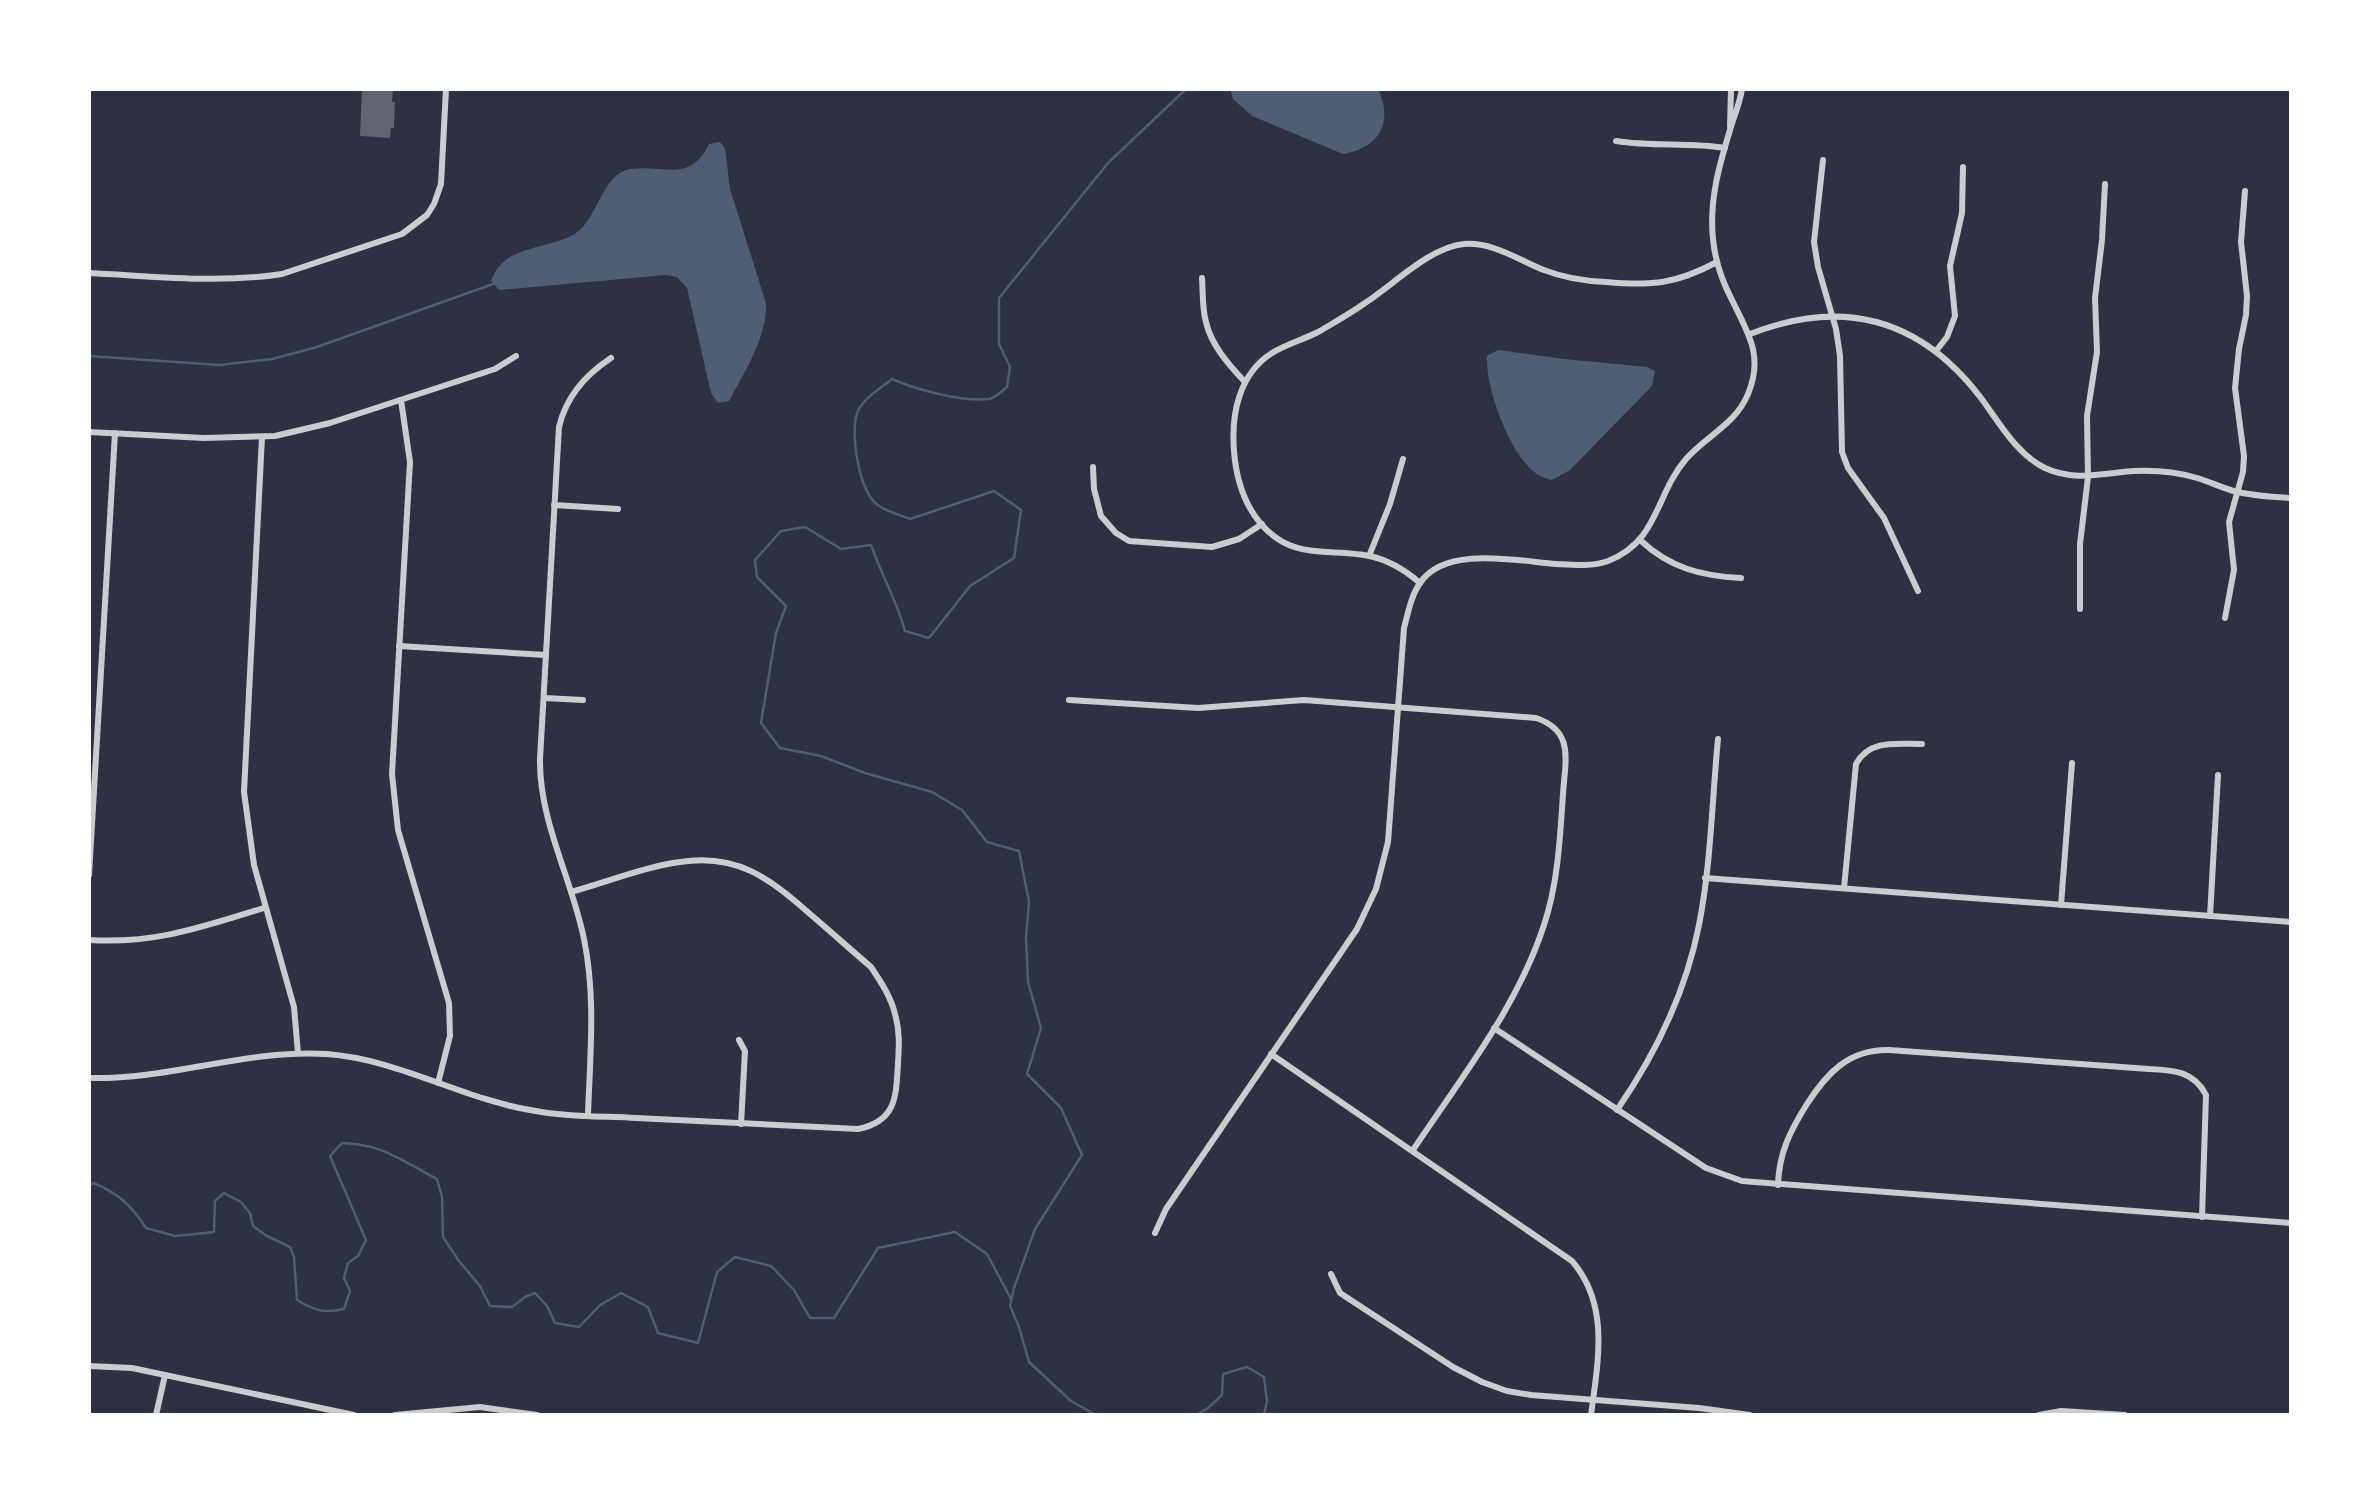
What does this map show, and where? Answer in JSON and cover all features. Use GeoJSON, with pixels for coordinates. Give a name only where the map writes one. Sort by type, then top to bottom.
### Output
{"type":"FeatureCollection","features":[{"type":"Feature","properties":{"kind":"street"},"geometry":{"type":"LineString","coordinates":[[89,272],[228,279],[282,274],[402,234],[427,215],[441,184],[446,89]]}},
{"type":"Feature","properties":{"kind":"street"},"geometry":{"type":"LineString","coordinates":[[1730,131],[1731,89]]}},
{"type":"Feature","properties":{"kind":"street"},"geometry":{"type":"LineString","coordinates":[[1155,1233],[1166,1209],[1357,929],[1376,889],[1391,825],[1404,628],[1420,583],[1441,566],[1465,558],[1592,565],[1619,556],[1640,540],[1649,528],[1675,473],[1703,442],[1731,421],[1747,396],[1754,369],[1750,334],[1728,293],[1713,241],[1713,200],[1742,89]]}},
{"type":"Feature","properties":{"kind":"street"},"geometry":{"type":"LineString","coordinates":[[1616,141],[1640,145],[1689,144],[1725,148]]}},
{"type":"Feature","properties":{"kind":"street"},"geometry":{"type":"LineString","coordinates":[[1823,160],[1814,242],[1840,356],[1842,452],[1848,468],[1884,518],[1918,591]]}},
{"type":"Feature","properties":{"kind":"street"},"geometry":{"type":"LineString","coordinates":[[1936,351],[1947,337],[1955,316],[1950,266],[1962,213],[1963,167]]}},
{"type":"Feature","properties":{"kind":"street"},"geometry":{"type":"LineString","coordinates":[[2080,610],[2080,544],[2088,477],[2087,416],[2097,352],[2095,291],[2102,240],[2105,184]]}},
{"type":"Feature","properties":{"kind":"street"},"geometry":{"type":"LineString","coordinates":[[2225,618],[2234,570],[2229,522],[2238,492],[2244,456],[2235,388],[2237,356],[2246,315],[2247,296],[2241,242],[2245,191]]}},
{"type":"Feature","properties":{"kind":"street"},"geometry":{"type":"LineString","coordinates":[[1420,583],[1392,564],[1369,556],[1304,550],[1277,537],[1262,524],[1245,498],[1235,463],[1233,424],[1245,382],[1253,369],[1272,353],[1319,331],[1365,304],[1434,254],[1465,244],[1512,254],[1543,270],[1580,280],[1645,286],[1682,278],[1717,262]]}},
{"type":"Feature","properties":{"kind":"street"},"geometry":{"type":"LineString","coordinates":[[1202,278],[1209,330],[1221,354],[1245,382]]}},
{"type":"Feature","properties":{"kind":"street"},"geometry":{"type":"LineString","coordinates":[[1750,334],[1792,320],[1832,316],[1854,316],[1895,328],[1936,351],[1968,381],[2019,449],[2030,459],[2059,473],[2088,477],[2154,471],[2197,478],[2238,492],[2291,498]]}},
{"type":"Feature","properties":{"kind":"street"},"geometry":{"type":"LineString","coordinates":[[89,432],[195,438],[262,437],[302,431],[495,369],[516,356]]}},
{"type":"Feature","properties":{"kind":"street"},"geometry":{"type":"LineString","coordinates":[[588,1115],[591,995],[584,939],[541,789],[540,759],[559,427],[564,410],[583,380],[611,359]]}},
{"type":"Feature","properties":{"kind":"street"},"geometry":{"type":"LineString","coordinates":[[401,400],[410,462],[392,754],[398,830],[447,993],[451,1021],[448,1049],[438,1083]]}},
{"type":"Feature","properties":{"kind":"street"},"geometry":{"type":"LineString","coordinates":[[89,875],[115,433]]}},
{"type":"Feature","properties":{"kind":"street"},"geometry":{"type":"LineString","coordinates":[[262,437],[244,792],[252,853],[264,908],[289,982],[298,1053]]}},
{"type":"Feature","properties":{"kind":"street"},"geometry":{"type":"LineString","coordinates":[[1369,556],[1390,504],[1402,459]]}},
{"type":"Feature","properties":{"kind":"street"},"geometry":{"type":"LineString","coordinates":[[1093,467],[1094,489],[1101,516],[1116,533],[1129,541],[1212,547],[1239,539],[1262,524]]}},
{"type":"Feature","properties":{"kind":"street"},"geometry":{"type":"LineString","coordinates":[[554,505],[618,509]]}},
{"type":"Feature","properties":{"kind":"street"},"geometry":{"type":"LineString","coordinates":[[1640,540],[1664,560],[1678,567],[1705,575],[1741,578]]}},
{"type":"Feature","properties":{"kind":"street"},"geometry":{"type":"LineString","coordinates":[[399,646],[546,655]]}},
{"type":"Feature","properties":{"kind":"street"},"geometry":{"type":"LineString","coordinates":[[544,698],[583,700]]}},
{"type":"Feature","properties":{"kind":"street"},"geometry":{"type":"LineString","coordinates":[[1069,700],[1198,708],[1304,700],[1536,718],[1554,727],[1565,743],[1566,752],[1559,855],[1545,923],[1527,972],[1509,1006],[1413,1150]]}},
{"type":"Feature","properties":{"kind":"street"},"geometry":{"type":"LineString","coordinates":[[1617,1110],[1651,1055],[1679,992],[1698,929],[1718,739]]}},
{"type":"Feature","properties":{"kind":"street"},"geometry":{"type":"LineString","coordinates":[[1844,888],[1856,764],[1864,752],[1880,744],[1922,744]]}},
{"type":"Feature","properties":{"kind":"street"},"geometry":{"type":"LineString","coordinates":[[2061,905],[2072,763]]}},
{"type":"Feature","properties":{"kind":"street"},"geometry":{"type":"LineString","coordinates":[[2210,915],[2218,775]]}},
{"type":"Feature","properties":{"kind":"street"},"geometry":{"type":"LineString","coordinates":[[89,1078],[138,1076],[255,1055],[298,1053],[384,1063],[508,1106],[541,1112],[858,1129],[880,1121],[889,1111],[897,1093],[900,1034],[890,1000],[871,967],[776,884],[750,869],[699,860],[674,863],[571,892]]}},
{"type":"Feature","properties":{"kind":"street"},"geometry":{"type":"LineString","coordinates":[[1704,878],[2291,922]]}},
{"type":"Feature","properties":{"kind":"street"},"geometry":{"type":"LineString","coordinates":[[89,940],[133,941],[161,937],[264,908]]}},
{"type":"Feature","properties":{"kind":"street"},"geometry":{"type":"LineString","coordinates":[[1494,1028],[1706,1168],[1742,1181],[2291,1223]]}},
{"type":"Feature","properties":{"kind":"street"},"geometry":{"type":"LineString","coordinates":[[739,1040],[745,1051],[741,1124]]}},
{"type":"Feature","properties":{"kind":"street"},"geometry":{"type":"LineString","coordinates":[[1778,1185],[1781,1155],[1791,1128],[1827,1076],[1845,1060],[1858,1054],[1889,1050],[2136,1068],[2182,1072],[2196,1081],[2203,1090],[2207,1101],[2202,1217]]}},
{"type":"Feature","properties":{"kind":"street"},"geometry":{"type":"LineString","coordinates":[[1271,1054],[1561,1251],[1581,1272],[1593,1293],[1598,1316],[1591,1415]]}},
{"type":"Feature","properties":{"kind":"street"},"geometry":{"type":"LineString","coordinates":[[1331,1274],[1340,1293],[1470,1376],[1494,1387],[1531,1395],[1699,1408],[1750,1415]]}},
{"type":"Feature","properties":{"kind":"street"},"geometry":{"type":"LineString","coordinates":[[89,1366],[116,1365],[312,1411],[354,1415]]}},
{"type":"Feature","properties":{"kind":"street"},"geometry":{"type":"LineString","coordinates":[[156,1415],[165,1375]]}},
{"type":"Feature","properties":{"kind":"street"},"geometry":{"type":"LineString","coordinates":[[395,1415],[480,1407],[537,1415]]}},
{"type":"Feature","properties":{"kind":"street"},"geometry":{"type":"LineString","coordinates":[[2039,1415],[2061,1411],[2125,1415]]}},
{"type":"Feature","properties":{"kind":"water"},"geometry":{"type":"Polygon","coordinates":[[[1230,89],[1378,89],[1383,101],[1383,123],[1374,140],[1355,151],[1343,154],[1252,116],[1233,99],[1230,89]]]}},
{"type":"Feature","properties":{"kind":"water"},"geometry":{"type":"Polygon","coordinates":[[[720,142],[725,148],[730,189],[766,303],[759,341],[729,401],[718,403],[711,393],[687,288],[677,277],[666,275],[499,290],[491,281],[497,269],[516,254],[576,233],[590,218],[607,187],[621,172],[642,168],[684,168],[702,156],[709,144],[720,142]]]}},
{"type":"Feature","properties":{"kind":"water"},"geometry":{"type":"Polygon","coordinates":[[[1498,350],[1647,367],[1655,371],[1652,386],[1570,470],[1552,480],[1539,475],[1527,465],[1501,420],[1487,369],[1487,356],[1498,350]]]}},
{"type":"Feature","properties":{"kind":"building"},"geometry":{"type":"Polygon","coordinates":[[[362,89],[393,89],[394,128],[391,128],[390,138],[360,136],[362,89]]]}},
{"type":"Feature","properties":{"kind":"waterway"},"geometry":{"type":"LineString","coordinates":[[1096,1415],[1071,1401],[1029,1362],[1010,1306],[1035,1229],[1082,1155],[1061,1108],[1027,1074],[1041,1028],[1028,982],[1026,937],[1029,902],[1019,851],[987,842],[962,810],[932,792],[865,773],[821,756],[780,748],[761,723],[776,633],[786,606],[757,577],[755,560],[781,531],[805,527],[841,549],[871,545],[905,631],[929,638],[970,586],[1014,558],[1021,510],[994,491],[910,519],[879,506],[872,499],[861,477],[855,435],[857,413],[867,398],[892,379],[927,391],[966,399],[991,398],[1007,387],[1010,367],[999,344],[999,298],[1108,163],[1186,89]]}},
{"type":"Feature","properties":{"kind":"waterway"},"geometry":{"type":"LineString","coordinates":[[89,356],[220,365],[272,359],[317,347],[493,284]]}},
{"type":"Feature","properties":{"kind":"waterway"},"geometry":{"type":"LineString","coordinates":[[89,1185],[94,1183],[111,1191],[130,1207],[146,1228],[175,1236],[214,1232],[215,1201],[224,1193],[241,1202],[250,1213],[253,1226],[290,1247],[294,1257],[297,1300],[314,1309],[325,1311],[344,1309],[350,1291],[344,1278],[348,1263],[358,1256],[366,1240],[330,1156],[342,1143],[381,1150],[437,1179],[442,1197],[443,1237],[480,1286],[490,1306],[512,1307],[535,1293],[547,1306],[555,1323],[579,1327],[600,1305],[621,1293],[648,1307],[658,1333],[698,1343],[717,1272],[735,1257],[771,1266],[794,1290],[810,1318],[834,1318],[878,1248],[955,1232],[987,1254],[1011,1299]]}},
{"type":"Feature","properties":{"kind":"waterway"},"geometry":{"type":"LineString","coordinates":[[1196,1415],[1222,1395],[1223,1374],[1247,1367],[1264,1377],[1267,1401],[1264,1415]]}}]}
